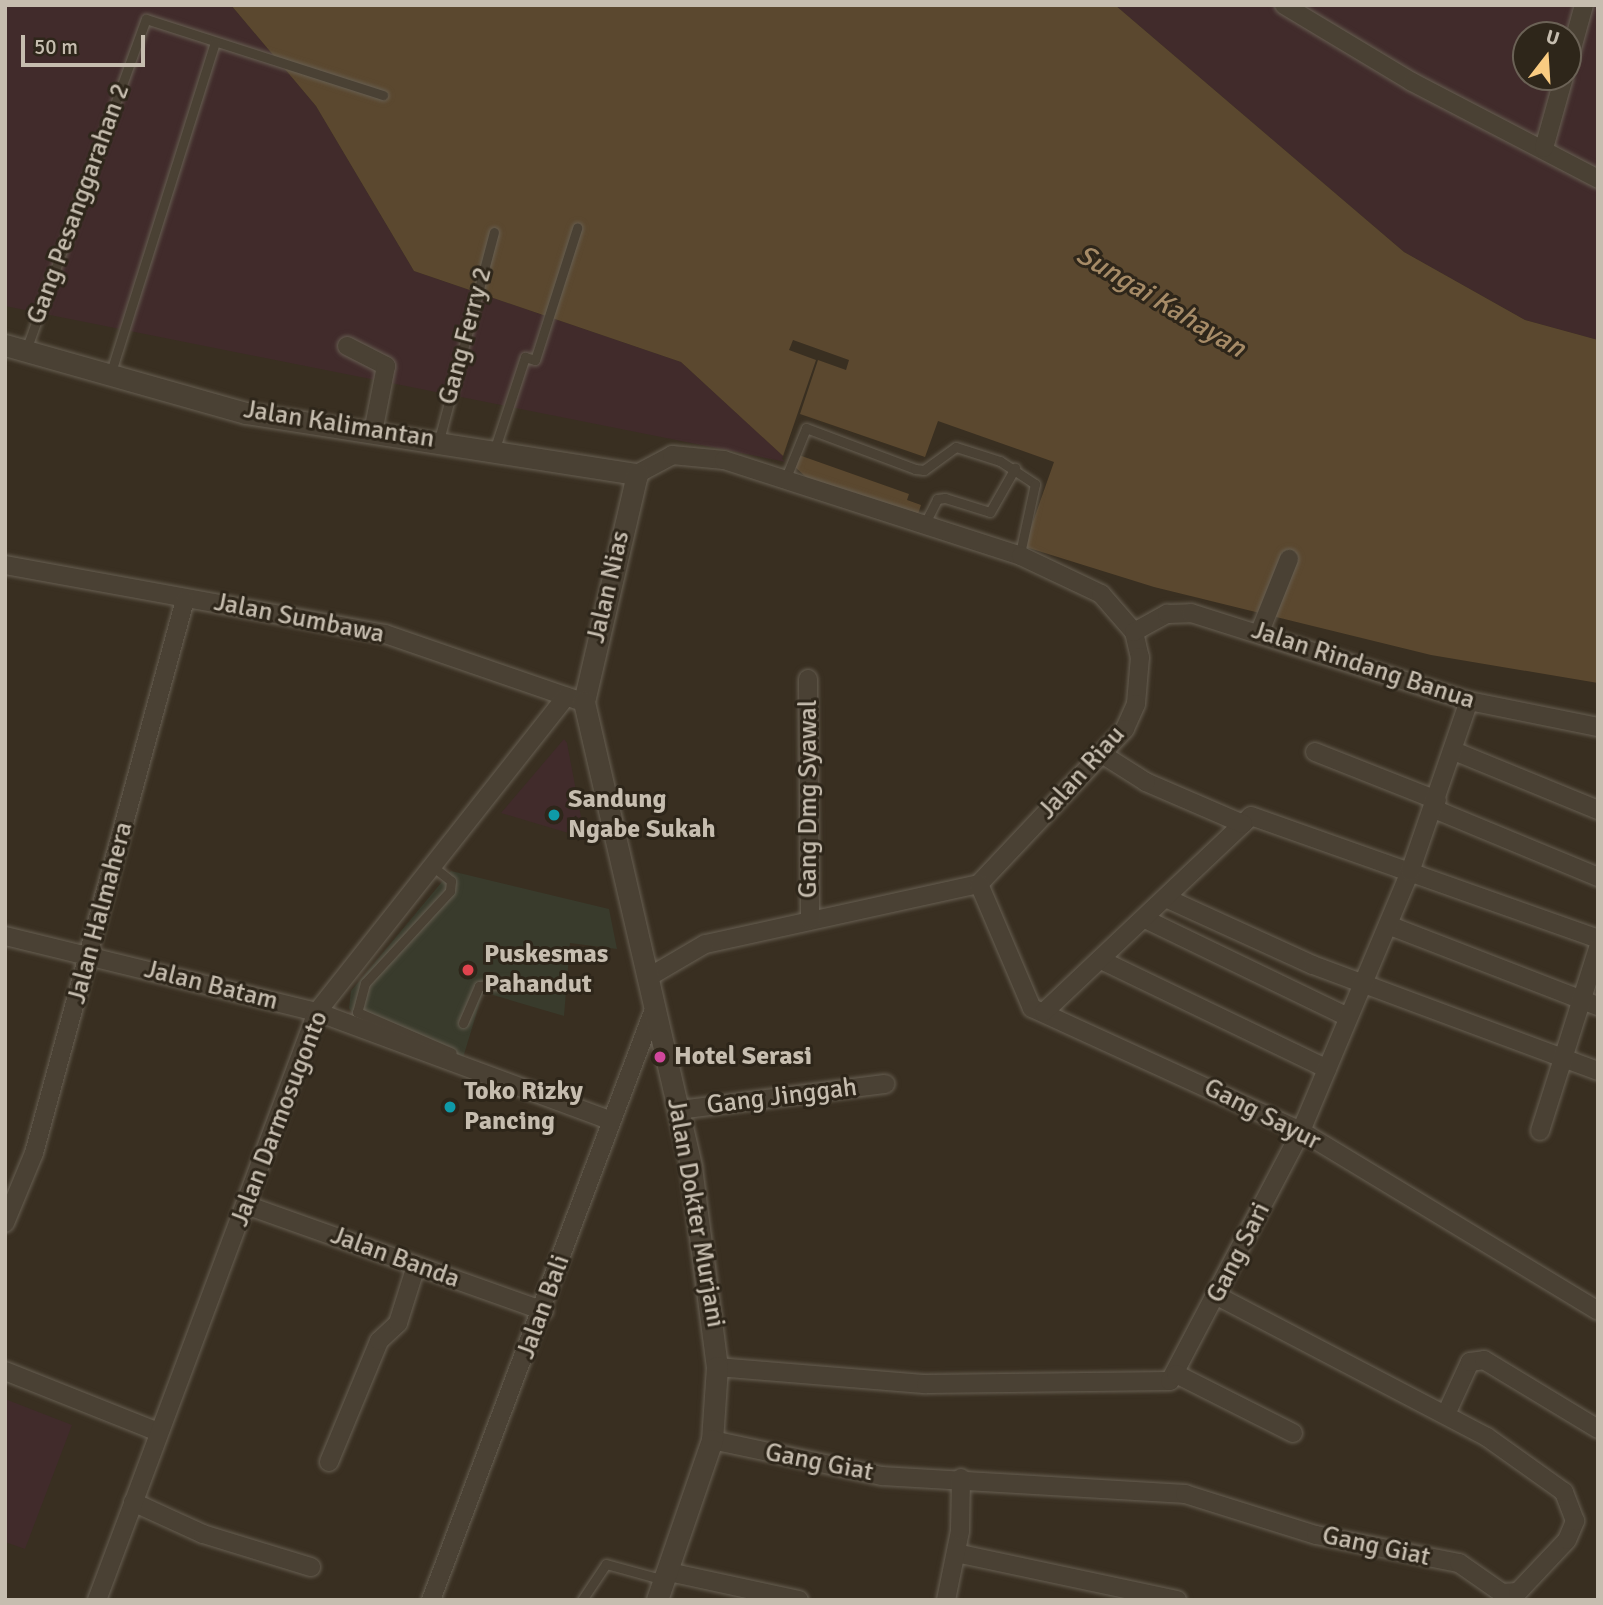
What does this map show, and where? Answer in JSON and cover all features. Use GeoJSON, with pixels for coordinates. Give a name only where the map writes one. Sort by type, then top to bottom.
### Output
{"type":"FeatureCollection","features":[{"type":"Feature","properties":{"kind":"street"},"geometry":{"type":"LineString","coordinates":[[1284,5],[1436,96],[1544,148],[1598,179]]}},
{"type":"Feature","properties":{"kind":"street"},"geometry":{"type":"LineString","coordinates":[[1544,148],[1560,91]]}},
{"type":"Feature","properties":{"kind":"street","name":"Jalan Kalimantan"},"geometry":{"type":"LineString","coordinates":[[5,345],[110,377],[246,413],[495,448],[638,474]]}},
{"type":"Feature","properties":{"kind":"street"},"geometry":{"type":"LineString","coordinates":[[347,346],[386,366],[373,432]]}},
{"type":"Feature","properties":{"kind":"street"},"geometry":{"type":"LineString","coordinates":[[638,474],[656,459],[691,454],[925,523],[1101,594],[1134,632]]}},
{"type":"Feature","properties":{"kind":"street","name":"Jalan Nias"},"geometry":{"type":"LineString","coordinates":[[575,699],[638,474]]}},
{"type":"Feature","properties":{"kind":"street"},"geometry":{"type":"LineString","coordinates":[[1259,635],[1289,559]]}},
{"type":"Feature","properties":{"kind":"street","name":"Jalan Sumbawa"},"geometry":{"type":"LineString","coordinates":[[5,565],[185,600],[243,604],[385,634],[575,699]]}},
{"type":"Feature","properties":{"kind":"street","name":"Jalan Halmahera"},"geometry":{"type":"LineString","coordinates":[[5,1223],[34,1153],[90,956],[185,600]]}},
{"type":"Feature","properties":{"kind":"street","name":"Jalan Rindang Banua"},"geometry":{"type":"LineString","coordinates":[[1134,632],[1178,610],[1469,701],[1598,727]]}},
{"type":"Feature","properties":{"kind":"street","name":"Jalan Riau"},"geometry":{"type":"LineString","coordinates":[[979,884],[1105,756],[1136,704],[1140,657],[1134,632]]}},
{"type":"Feature","properties":{"kind":"street","name":"Gang Dmg Syawal"},"geometry":{"type":"LineString","coordinates":[[808,679],[810,920]]}},
{"type":"Feature","properties":{"kind":"street","name":"Jalan Darmosugonto"},"geometry":{"type":"LineString","coordinates":[[97,1600],[317,1012],[432,866],[575,699]]}},
{"type":"Feature","properties":{"kind":"street","name":"Jalan Dokter Murjani"},"geometry":{"type":"LineString","coordinates":[[575,699],[679,1110],[703,1233],[717,1367],[712,1440],[657,1600]]}},
{"type":"Feature","properties":{"kind":"street","name":"Gang Sari"},"geometry":{"type":"LineString","coordinates":[[1176,1374],[1301,1131],[1410,872],[1454,751],[1469,701]]}},
{"type":"Feature","properties":{"kind":"street"},"geometry":{"type":"LineString","coordinates":[[1454,751],[1598,810]]}},
{"type":"Feature","properties":{"kind":"street"},"geometry":{"type":"LineString","coordinates":[[1315,752],[1598,877]]}},
{"type":"Feature","properties":{"kind":"street"},"geometry":{"type":"LineString","coordinates":[[1105,756],[1146,782],[1243,824]]}},
{"type":"Feature","properties":{"kind":"street"},"geometry":{"type":"LineString","coordinates":[[1044,1012],[1168,898],[1251,816],[1598,939]]}},
{"type":"Feature","properties":{"kind":"street"},"geometry":{"type":"LineString","coordinates":[[647,978],[705,944],[979,884]]}},
{"type":"Feature","properties":{"kind":"street","name":"Gang Sayur"},"geometry":{"type":"LineString","coordinates":[[979,884],[1026,1001],[1044,1012],[1301,1131],[1598,1311]]}},
{"type":"Feature","properties":{"kind":"street"},"geometry":{"type":"LineString","coordinates":[[1168,898],[1364,981],[1564,1061],[1598,1071]]}},
{"type":"Feature","properties":{"kind":"street"},"geometry":{"type":"LineString","coordinates":[[1145,919],[1348,1017]]}},
{"type":"Feature","properties":{"kind":"street"},"geometry":{"type":"LineString","coordinates":[[1388,925],[1590,1004]]}},
{"type":"Feature","properties":{"kind":"street","name":"Jalan Batam"},"geometry":{"type":"LineString","coordinates":[[5,936],[317,1012],[452,1055],[611,1121]]}},
{"type":"Feature","properties":{"kind":"street"},"geometry":{"type":"LineString","coordinates":[[1540,1131],[1564,1061],[1590,1004],[1598,948]]}},
{"type":"Feature","properties":{"kind":"street"},"geometry":{"type":"LineString","coordinates":[[1101,960],[1327,1069]]}},
{"type":"Feature","properties":{"kind":"street","name":"Jalan Bali"},"geometry":{"type":"LineString","coordinates":[[432,1600],[544,1311],[611,1121],[653,1012]]}},
{"type":"Feature","properties":{"kind":"street","name":"Gang Jinggah"},"geometry":{"type":"LineString","coordinates":[[679,1110],[885,1084]]}},
{"type":"Feature","properties":{"kind":"street","name":"Jalan Banda"},"geometry":{"type":"LineString","coordinates":[[246,1205],[544,1311]]}},
{"type":"Feature","properties":{"kind":"street"},"geometry":{"type":"LineString","coordinates":[[329,1462],[379,1341],[398,1323],[416,1266]]}},
{"type":"Feature","properties":{"kind":"street","name":"Gang Giat"},"geometry":{"type":"LineString","coordinates":[[712,1440],[882,1476],[961,1478],[1031,1488],[1185,1494],[1316,1535],[1459,1563],[1502,1593],[1517,1592],[1567,1540],[1575,1521],[1564,1492],[1447,1412],[1217,1296]]}},
{"type":"Feature","properties":{"kind":"street"},"geometry":{"type":"LineString","coordinates":[[1447,1412],[1470,1362],[1484,1360],[1598,1429]]}},
{"type":"Feature","properties":{"kind":"street"},"geometry":{"type":"LineString","coordinates":[[717,1367],[845,1381],[995,1385],[1155,1384],[1176,1374],[1293,1433]]}},
{"type":"Feature","properties":{"kind":"street"},"geometry":{"type":"LineString","coordinates":[[5,1371],[158,1432]]}},
{"type":"Feature","properties":{"kind":"street"},"geometry":{"type":"LineString","coordinates":[[946,1600],[956,1553],[961,1478]]}},
{"type":"Feature","properties":{"kind":"street"},"geometry":{"type":"LineString","coordinates":[[133,1502],[203,1534],[311,1567]]}},
{"type":"Feature","properties":{"kind":"street"},"geometry":{"type":"LineString","coordinates":[[956,1553],[1177,1600]]}},
{"type":"Feature","properties":{"kind":"street"},"geometry":{"type":"LineString","coordinates":[[667,1576],[799,1600]]}},
{"type":"Feature","properties":{"kind":"lane","name":"Gang Pesanggarahan 2"},"geometry":{"type":"LineString","coordinates":[[26,350],[146,19],[215,42]]}},
{"type":"Feature","properties":{"kind":"lane"},"geometry":{"type":"LineString","coordinates":[[110,377],[215,42],[383,95]]}},
{"type":"Feature","properties":{"kind":"lane"},"geometry":{"type":"LineString","coordinates":[[495,448],[525,357],[535,360],[577,228]]}},
{"type":"Feature","properties":{"kind":"lane","name":"Gang Ferry 2"},"geometry":{"type":"LineString","coordinates":[[439,440],[494,232]]}},
{"type":"Feature","properties":{"kind":"lane"},"geometry":{"type":"LineString","coordinates":[[785,480],[806,428],[915,469],[924,470],[956,447],[1015,468],[1035,484],[1018,559]]}},
{"type":"Feature","properties":{"kind":"lane"},"geometry":{"type":"LineString","coordinates":[[925,523],[937,499],[990,512],[1015,468]]}},
{"type":"Feature","properties":{"kind":"lane"},"geometry":{"type":"LineString","coordinates":[[432,866],[451,881],[450,891],[365,983],[357,1013],[452,1055]]}},
{"type":"Feature","properties":{"kind":"lane"},"geometry":{"type":"LineString","coordinates":[[463,1023],[479,986],[508,984]]}},
{"type":"Feature","properties":{"kind":"lane"},"geometry":{"type":"LineString","coordinates":[[582,1600],[606,1564],[667,1576]]}},
{"type":"Feature","properties":{"kind":"shaded area"},"geometry":{"type":"Polygon","coordinates":[[[5,5],[231,5],[316,106],[414,271],[681,362],[791,463],[5,306],[5,5]]]}},
{"type":"Feature","properties":{"kind":"shaded area"},"geometry":{"type":"Polygon","coordinates":[[[1115,5],[1598,5],[1598,340],[1525,320],[1404,252],[1115,5]]]}},
{"type":"Feature","properties":{"kind":"shaded area"},"geometry":{"type":"Polygon","coordinates":[[[564,739],[567,743],[585,838],[501,813],[564,739]]]}},
{"type":"Feature","properties":{"kind":"shaded area","name":"Puskesmas Pahandut"},"geometry":{"type":"Polygon","coordinates":[[[451,871],[609,909],[617,949],[570,943],[564,1016],[483,992],[462,1061],[359,1022],[349,1008],[351,991],[451,871]]]}},
{"type":"Feature","properties":{"kind":"shaded area"},"geometry":{"type":"Polygon","coordinates":[[[5,1399],[72,1425],[25,1549],[5,1542],[5,1399]]]}},
{"type":"Feature","properties":{"kind":"water","name":"Sungai Kahayan"},"geometry":{"type":"Polygon","coordinates":[[[231,5],[1115,5],[1404,252],[1525,320],[1598,340],[1598,683],[1431,655],[1154,587],[808,479],[681,362],[414,271],[316,106],[231,5]]]}},
{"type":"Feature","properties":{"kind":"pier"},"geometry":{"type":"Polygon","coordinates":[[[793,340],[849,360],[846,370],[818,360],[800,414],[925,457],[938,421],[1054,462],[1023,550],[917,517],[921,505],[907,500],[909,494],[796,454],[791,467],[782,459],[816,360],[789,350],[793,340]]]}},
{"type":"Feature","properties":{"kind":"place","name":"Sandung Ngabe Sukah"},"geometry":{"type":"Point","coordinates":[554,815]}},
{"type":"Feature","properties":{"kind":"place","name":"Puskesmas Pahandut"},"geometry":{"type":"Point","coordinates":[468,970]}},
{"type":"Feature","properties":{"kind":"place","name":"Hotel Serasi"},"geometry":{"type":"Point","coordinates":[660,1057]}},
{"type":"Feature","properties":{"kind":"place","name":"Toko Rizky Pancing"},"geometry":{"type":"Point","coordinates":[450,1107]}}]}
